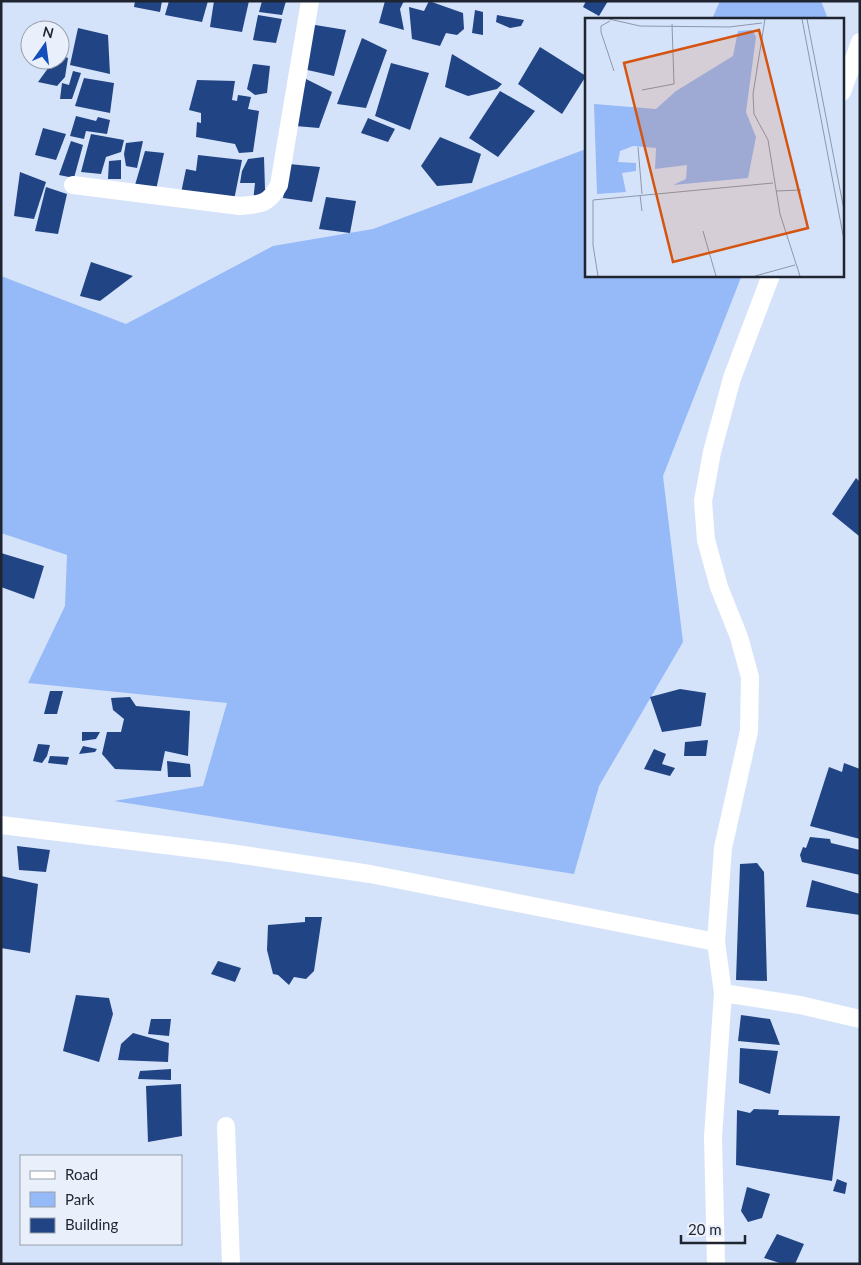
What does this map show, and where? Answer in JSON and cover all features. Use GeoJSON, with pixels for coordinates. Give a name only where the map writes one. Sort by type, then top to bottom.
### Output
{"type":"FeatureCollection","features":[{"type":"Feature","properties":{"kind":"street"},"geometry":{"type":"LineString","coordinates":[[72,185],[240,206],[260,205],[272,199],[279,185],[310,1]]}},
{"type":"Feature","properties":{"kind":"street"},"geometry":{"type":"LineString","coordinates":[[844,86],[860,42]]}},
{"type":"Feature","properties":{"kind":"street"},"geometry":{"type":"LineString","coordinates":[[716,1264],[713,1137],[723,993],[716,942],[723,848],[749,731],[750,677],[739,638],[719,587],[706,540],[703,501],[712,452],[732,378],[771,276]]}},
{"type":"Feature","properties":{"kind":"street"},"geometry":{"type":"LineString","coordinates":[[1,825],[230,853],[370,874],[716,942]]}},
{"type":"Feature","properties":{"kind":"street"},"geometry":{"type":"LineString","coordinates":[[723,993],[800,1005],[860,1019]]}},
{"type":"Feature","properties":{"kind":"street"},"geometry":{"type":"LineString","coordinates":[[226,1126],[231,1264]]}},
{"type":"Feature","properties":{"kind":"green space"},"geometry":{"type":"Polygon","coordinates":[[[720,1],[821,1],[828,18],[712,18],[720,1]]]}},
{"type":"Feature","properties":{"kind":"green space"},"geometry":{"type":"Polygon","coordinates":[[[585,149],[585,276],[742,276],[663,476],[683,642],[599,786],[574,874],[114,801],[203,786],[227,703],[28,683],[65,606],[67,555],[1,533],[1,276],[126,324],[273,246],[373,229],[585,149]]]}},
{"type":"Feature","properties":{"kind":"building"},"geometry":{"type":"Polygon","coordinates":[[[135,1],[162,1],[160,12],[134,7],[135,1]]]}},
{"type":"Feature","properties":{"kind":"building"},"geometry":{"type":"Polygon","coordinates":[[[169,1],[208,1],[202,22],[165,15],[169,1]]]}},
{"type":"Feature","properties":{"kind":"building"},"geometry":{"type":"Polygon","coordinates":[[[214,1],[249,1],[242,32],[210,27],[214,1]]]}},
{"type":"Feature","properties":{"kind":"building"},"geometry":{"type":"Polygon","coordinates":[[[262,1],[286,1],[282,15],[259,12],[262,1]]]}},
{"type":"Feature","properties":{"kind":"building"},"geometry":{"type":"Polygon","coordinates":[[[385,1],[404,1],[400,9],[404,30],[379,23],[385,1]]]}},
{"type":"Feature","properties":{"kind":"building"},"geometry":{"type":"Polygon","coordinates":[[[429,1],[463,13],[464,29],[457,35],[446,33],[440,46],[412,39],[409,7],[424,11],[429,1]]]}},
{"type":"Feature","properties":{"kind":"building"},"geometry":{"type":"Polygon","coordinates":[[[586,1],[608,1],[599,16],[583,7],[586,1]]]}},
{"type":"Feature","properties":{"kind":"building"},"geometry":{"type":"Polygon","coordinates":[[[475,10],[483,12],[483,35],[472,33],[475,10]]]}},
{"type":"Feature","properties":{"kind":"building"},"geometry":{"type":"Polygon","coordinates":[[[258,15],[282,19],[276,43],[253,40],[258,15]]]}},
{"type":"Feature","properties":{"kind":"building"},"geometry":{"type":"Polygon","coordinates":[[[497,15],[524,20],[521,26],[510,28],[496,22],[497,15]]]}},
{"type":"Feature","properties":{"kind":"building"},"geometry":{"type":"Polygon","coordinates":[[[309,24],[346,30],[334,76],[303,69],[309,24]]]}},
{"type":"Feature","properties":{"kind":"building"},"geometry":{"type":"Polygon","coordinates":[[[78,28],[108,35],[110,74],[70,65],[78,28]]]}},
{"type":"Feature","properties":{"kind":"building"},"geometry":{"type":"Polygon","coordinates":[[[362,38],[387,50],[366,108],[337,104],[362,38]]]}},
{"type":"Feature","properties":{"kind":"building"},"geometry":{"type":"Polygon","coordinates":[[[540,47],[585,75],[562,114],[518,84],[540,47]]]}},
{"type":"Feature","properties":{"kind":"building"},"geometry":{"type":"Polygon","coordinates":[[[452,54],[502,84],[497,89],[468,96],[445,87],[452,54]]]}},
{"type":"Feature","properties":{"kind":"building"},"geometry":{"type":"Polygon","coordinates":[[[391,63],[429,73],[410,130],[375,116],[391,63]]]}},
{"type":"Feature","properties":{"kind":"building"},"geometry":{"type":"Polygon","coordinates":[[[253,64],[270,66],[267,93],[255,95],[247,89],[253,64]]]}},
{"type":"Feature","properties":{"kind":"building"},"geometry":{"type":"Polygon","coordinates":[[[47,70],[66,70],[65,77],[57,86],[38,82],[47,70]]]}},
{"type":"Feature","properties":{"kind":"building"},"geometry":{"type":"Polygon","coordinates":[[[73,71],[81,73],[72,99],[60,99],[62,83],[69,85],[73,71]]]}},
{"type":"Feature","properties":{"kind":"building"},"geometry":{"type":"Polygon","coordinates":[[[84,78],[114,83],[110,113],[75,106],[84,78]]]}},
{"type":"Feature","properties":{"kind":"building"},"geometry":{"type":"Polygon","coordinates":[[[306,79],[332,92],[319,128],[295,126],[306,79]]]}},
{"type":"Feature","properties":{"kind":"building"},"geometry":{"type":"Polygon","coordinates":[[[197,80],[235,81],[232,100],[237,101],[238,95],[251,97],[248,109],[259,111],[253,152],[239,153],[235,144],[196,137],[197,122],[201,123],[201,113],[189,110],[197,80]]]}},
{"type":"Feature","properties":{"kind":"building"},"geometry":{"type":"Polygon","coordinates":[[[500,91],[535,111],[498,157],[469,138],[500,91]]]}},
{"type":"Feature","properties":{"kind":"building"},"geometry":{"type":"Polygon","coordinates":[[[76,116],[96,121],[98,117],[110,120],[107,134],[86,131],[84,139],[70,136],[76,116]]]}},
{"type":"Feature","properties":{"kind":"building"},"geometry":{"type":"Polygon","coordinates":[[[368,118],[395,129],[388,142],[361,133],[368,118]]]}},
{"type":"Feature","properties":{"kind":"building"},"geometry":{"type":"Polygon","coordinates":[[[43,128],[66,134],[56,160],[35,155],[43,128]]]}},
{"type":"Feature","properties":{"kind":"building"},"geometry":{"type":"Polygon","coordinates":[[[91,134],[124,140],[121,152],[106,157],[101,174],[81,172],[91,134]]]}},
{"type":"Feature","properties":{"kind":"building"},"geometry":{"type":"Polygon","coordinates":[[[440,137],[481,154],[472,183],[437,186],[421,166],[440,137]]]}},
{"type":"Feature","properties":{"kind":"building"},"geometry":{"type":"Polygon","coordinates":[[[71,141],[83,145],[74,178],[59,175],[71,141]]]}},
{"type":"Feature","properties":{"kind":"building"},"geometry":{"type":"Polygon","coordinates":[[[143,141],[137,168],[126,166],[124,154],[126,143],[143,141]]]}},
{"type":"Feature","properties":{"kind":"building"},"geometry":{"type":"Polygon","coordinates":[[[145,151],[164,153],[156,190],[135,185],[145,151]]]}},
{"type":"Feature","properties":{"kind":"building"},"geometry":{"type":"Polygon","coordinates":[[[198,155],[242,160],[234,200],[181,193],[186,169],[196,171],[198,155]]]}},
{"type":"Feature","properties":{"kind":"building"},"geometry":{"type":"Polygon","coordinates":[[[264,157],[265,189],[267,189],[253,202],[255,183],[240,183],[242,171],[248,159],[264,157]]]}},
{"type":"Feature","properties":{"kind":"building"},"geometry":{"type":"Polygon","coordinates":[[[121,160],[121,179],[108,179],[109,161],[121,160]]]}},
{"type":"Feature","properties":{"kind":"building"},"geometry":{"type":"Polygon","coordinates":[[[289,164],[320,167],[312,202],[283,198],[289,164]]]}},
{"type":"Feature","properties":{"kind":"building"},"geometry":{"type":"Polygon","coordinates":[[[20,172],[46,182],[34,219],[14,216],[20,172]]]}},
{"type":"Feature","properties":{"kind":"building"},"geometry":{"type":"Polygon","coordinates":[[[46,187],[67,194],[58,234],[35,231],[46,187]]]}},
{"type":"Feature","properties":{"kind":"building"},"geometry":{"type":"Polygon","coordinates":[[[326,197],[356,201],[350,233],[319,229],[326,197]]]}},
{"type":"Feature","properties":{"kind":"building"},"geometry":{"type":"Polygon","coordinates":[[[91,262],[133,276],[100,301],[80,296],[91,262]]]}},
{"type":"Feature","properties":{"kind":"building"},"geometry":{"type":"Polygon","coordinates":[[[856,478],[860,482],[859,536],[832,514],[856,478]]]}},
{"type":"Feature","properties":{"kind":"building"},"geometry":{"type":"Polygon","coordinates":[[[1,553],[44,566],[34,599],[1,587],[1,553]]]}},
{"type":"Feature","properties":{"kind":"building"},"geometry":{"type":"Polygon","coordinates":[[[680,689],[706,693],[701,726],[662,732],[650,697],[680,689]]]}},
{"type":"Feature","properties":{"kind":"building"},"geometry":{"type":"Polygon","coordinates":[[[50,691],[63,691],[57,714],[44,714],[50,691]]]}},
{"type":"Feature","properties":{"kind":"building"},"geometry":{"type":"Polygon","coordinates":[[[130,697],[136,706],[190,711],[188,756],[165,751],[161,771],[115,769],[102,754],[107,732],[121,732],[124,719],[113,710],[111,698],[130,697]]]}},
{"type":"Feature","properties":{"kind":"building"},"geometry":{"type":"Polygon","coordinates":[[[82,732],[100,732],[96,739],[82,741],[82,732]]]}},
{"type":"Feature","properties":{"kind":"building"},"geometry":{"type":"Polygon","coordinates":[[[708,740],[706,756],[684,756],[685,742],[708,740]]]}},
{"type":"Feature","properties":{"kind":"building"},"geometry":{"type":"Polygon","coordinates":[[[38,744],[50,745],[47,756],[42,763],[33,761],[38,744]]]}},
{"type":"Feature","properties":{"kind":"building"},"geometry":{"type":"Polygon","coordinates":[[[83,746],[97,749],[95,752],[79,754],[83,746]]]}},
{"type":"Feature","properties":{"kind":"building"},"geometry":{"type":"Polygon","coordinates":[[[654,749],[666,754],[662,764],[675,768],[670,776],[644,769],[654,749]]]}},
{"type":"Feature","properties":{"kind":"building"},"geometry":{"type":"Polygon","coordinates":[[[50,756],[69,757],[67,765],[48,763],[50,756]]]}},
{"type":"Feature","properties":{"kind":"building"},"geometry":{"type":"Polygon","coordinates":[[[167,761],[190,764],[191,777],[168,777],[167,761]]]}},
{"type":"Feature","properties":{"kind":"building"},"geometry":{"type":"Polygon","coordinates":[[[844,763],[860,769],[860,839],[810,826],[829,767],[842,772],[844,763]]]}},
{"type":"Feature","properties":{"kind":"building"},"geometry":{"type":"Polygon","coordinates":[[[810,837],[830,839],[831,843],[860,850],[860,875],[802,862],[800,855],[803,847],[806,848],[810,837]]]}},
{"type":"Feature","properties":{"kind":"building"},"geometry":{"type":"Polygon","coordinates":[[[17,846],[50,850],[46,872],[19,870],[17,846]]]}},
{"type":"Feature","properties":{"kind":"building"},"geometry":{"type":"Polygon","coordinates":[[[757,863],[764,872],[767,981],[736,980],[740,864],[757,863]]]}},
{"type":"Feature","properties":{"kind":"building"},"geometry":{"type":"Polygon","coordinates":[[[1,876],[38,884],[30,953],[1,948],[1,876]]]}},
{"type":"Feature","properties":{"kind":"building"},"geometry":{"type":"Polygon","coordinates":[[[812,880],[860,894],[860,915],[806,907],[812,880]]]}},
{"type":"Feature","properties":{"kind":"building"},"geometry":{"type":"Polygon","coordinates":[[[305,917],[322,917],[314,971],[306,979],[294,977],[289,985],[278,975],[273,974],[267,950],[268,925],[305,922],[305,917]]]}},
{"type":"Feature","properties":{"kind":"building"},"geometry":{"type":"Polygon","coordinates":[[[218,961],[241,968],[235,982],[211,974],[218,961]]]}},
{"type":"Feature","properties":{"kind":"building"},"geometry":{"type":"Polygon","coordinates":[[[76,995],[109,998],[113,1014],[99,1062],[63,1051],[76,995]]]}},
{"type":"Feature","properties":{"kind":"building"},"geometry":{"type":"Polygon","coordinates":[[[741,1015],[770,1019],[780,1045],[738,1041],[741,1015]]]}},
{"type":"Feature","properties":{"kind":"building"},"geometry":{"type":"Polygon","coordinates":[[[151,1019],[171,1019],[169,1036],[148,1034],[151,1019]]]}},
{"type":"Feature","properties":{"kind":"building"},"geometry":{"type":"Polygon","coordinates":[[[133,1033],[169,1043],[168,1062],[118,1060],[121,1044],[133,1033]]]}},
{"type":"Feature","properties":{"kind":"building"},"geometry":{"type":"Polygon","coordinates":[[[740,1048],[778,1051],[770,1094],[739,1083],[740,1048]]]}},
{"type":"Feature","properties":{"kind":"building"},"geometry":{"type":"Polygon","coordinates":[[[171,1069],[171,1080],[138,1079],[140,1071],[171,1069]]]}},
{"type":"Feature","properties":{"kind":"building"},"geometry":{"type":"Polygon","coordinates":[[[181,1084],[182,1136],[148,1142],[146,1086],[181,1084]]]}},
{"type":"Feature","properties":{"kind":"building"},"geometry":{"type":"Polygon","coordinates":[[[754,1109],[779,1110],[778,1115],[840,1116],[832,1181],[736,1165],[737,1110],[750,1113],[754,1109]]]}},
{"type":"Feature","properties":{"kind":"building"},"geometry":{"type":"Polygon","coordinates":[[[837,1179],[847,1183],[845,1194],[833,1191],[837,1179]]]}},
{"type":"Feature","properties":{"kind":"building"},"geometry":{"type":"Polygon","coordinates":[[[747,1187],[770,1194],[762,1218],[748,1222],[741,1211],[747,1187]]]}},
{"type":"Feature","properties":{"kind":"building"},"geometry":{"type":"Polygon","coordinates":[[[777,1234],[804,1244],[795,1264],[783,1264],[764,1258],[777,1234]]]}}]}
